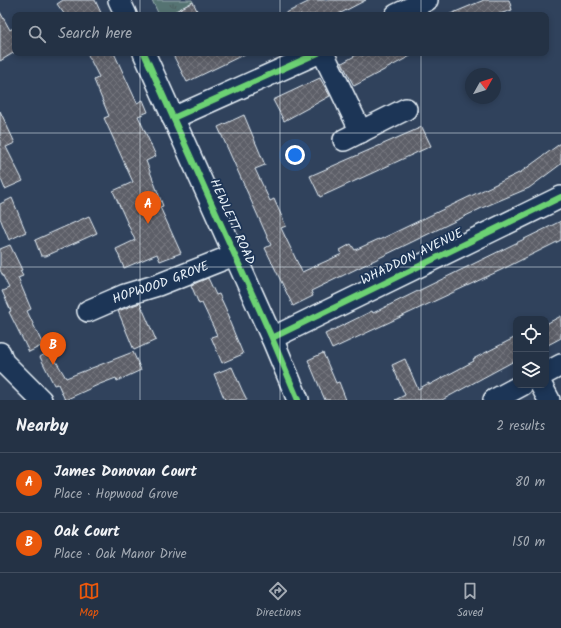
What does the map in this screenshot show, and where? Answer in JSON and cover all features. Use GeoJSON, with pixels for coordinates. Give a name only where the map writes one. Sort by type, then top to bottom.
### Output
{"type":"FeatureCollection","features":[{"type":"Feature","properties":{"kind":"street"},"geometry":{"type":"LineString","coordinates":[[119,0],[125,12]]}},
{"type":"Feature","properties":{"kind":"street"},"geometry":{"type":"LineString","coordinates":[[402,12],[427,0]]}},
{"type":"Feature","properties":{"kind":"street","name":"HEWLETT ROAD"},"geometry":{"type":"LineString","coordinates":[[145,56],[272,338],[298,400]]}},
{"type":"Feature","properties":{"kind":"street"},"geometry":{"type":"LineString","coordinates":[[173,118],[311,56]]}},
{"type":"Feature","properties":{"kind":"street"},"geometry":{"type":"LineString","coordinates":[[324,56],[353,136],[406,109]]}},
{"type":"Feature","properties":{"kind":"street","name":"WHADDON AVENUE"},"geometry":{"type":"LineString","coordinates":[[272,338],[561,197]]}},
{"type":"Feature","properties":{"kind":"street","name":"HOPWOOD GROVE"},"geometry":{"type":"LineString","coordinates":[[88,311],[125,295],[158,285],[234,255]]}},
{"type":"Feature","properties":{"kind":"street"},"geometry":{"type":"LineString","coordinates":[[0,353],[3,362],[41,400]]}},
{"type":"Feature","properties":{"kind":"street"},"geometry":{"type":"LineString","coordinates":[[549,371],[561,365]]}},
{"type":"Feature","properties":{"kind":"street"},"geometry":{"type":"LineString","coordinates":[[494,400],[516,388]]}},
{"type":"Feature","properties":{"kind":"street"},"geometry":{"type":"LineString","coordinates":[[543,388],[549,400]]}},
{"type":"Feature","properties":{"kind":"green space"},"geometry":{"type":"Polygon","coordinates":[[[152,0],[192,0],[193,2],[174,12],[158,12],[152,0]]]}},
{"type":"Feature","properties":{"kind":"building"},"geometry":{"type":"Polygon","coordinates":[[[63,0],[95,0],[101,12],[63,12],[57,4],[63,0]]]}},
{"type":"Feature","properties":{"kind":"building"},"geometry":{"type":"Polygon","coordinates":[[[312,0],[366,0],[343,12],[288,12],[312,0]]]}},
{"type":"Feature","properties":{"kind":"building"},"geometry":{"type":"Polygon","coordinates":[[[484,0],[509,0],[512,10],[506,12],[455,12],[484,0]]]}},
{"type":"Feature","properties":{"kind":"building"},"geometry":{"type":"Polygon","coordinates":[[[193,2],[198,12],[174,12],[193,2]]]}},
{"type":"Feature","properties":{"kind":"building"},"geometry":{"type":"Polygon","coordinates":[[[0,12],[10,30],[12,29],[12,54],[0,61],[0,12]]]}},
{"type":"Feature","properties":{"kind":"building"},"geometry":{"type":"Polygon","coordinates":[[[88,56],[115,56],[137,103],[143,100],[148,112],[138,116],[156,156],[146,161],[163,206],[160,207],[181,253],[160,261],[157,254],[124,268],[116,249],[135,240],[113,191],[133,182],[104,118],[109,116],[94,80],[99,77],[88,56]]]}},
{"type":"Feature","properties":{"kind":"building"},"geometry":{"type":"Polygon","coordinates":[[[174,56],[241,56],[187,82],[174,56]]]}},
{"type":"Feature","properties":{"kind":"building"},"geometry":{"type":"Polygon","coordinates":[[[355,56],[410,56],[354,86],[342,63],[355,56]]]}},
{"type":"Feature","properties":{"kind":"building"},"geometry":{"type":"Polygon","coordinates":[[[320,78],[330,96],[284,121],[273,100],[320,78]]]}},
{"type":"Feature","properties":{"kind":"building"},"geometry":{"type":"Polygon","coordinates":[[[0,111],[15,143],[6,147],[23,181],[5,189],[0,177],[0,111]]]}},
{"type":"Feature","properties":{"kind":"building"},"geometry":{"type":"Polygon","coordinates":[[[244,115],[265,165],[255,169],[270,201],[274,199],[286,226],[281,228],[302,272],[342,254],[340,250],[351,244],[355,250],[379,240],[521,172],[561,143],[561,164],[529,188],[484,207],[311,291],[313,296],[293,306],[265,248],[271,245],[218,127],[244,115]]]}},
{"type":"Feature","properties":{"kind":"building"},"geometry":{"type":"Polygon","coordinates":[[[422,127],[431,146],[320,197],[310,176],[422,127]]]}},
{"type":"Feature","properties":{"kind":"building"},"geometry":{"type":"Polygon","coordinates":[[[12,198],[26,232],[9,240],[0,218],[0,204],[12,198]]]}},
{"type":"Feature","properties":{"kind":"building"},"geometry":{"type":"Polygon","coordinates":[[[89,216],[97,233],[46,256],[41,256],[35,240],[89,216]]]}},
{"type":"Feature","properties":{"kind":"building"},"geometry":{"type":"Polygon","coordinates":[[[561,221],[561,240],[501,270],[332,349],[325,334],[372,311],[373,313],[561,221]]]}},
{"type":"Feature","properties":{"kind":"building"},"geometry":{"type":"Polygon","coordinates":[[[10,245],[22,270],[20,271],[23,276],[18,278],[31,309],[27,311],[43,345],[29,352],[9,312],[11,311],[2,291],[9,288],[0,270],[0,249],[10,245]]]}},
{"type":"Feature","properties":{"kind":"building"},"geometry":{"type":"Polygon","coordinates":[[[208,278],[216,295],[219,294],[230,318],[228,318],[243,354],[222,363],[211,337],[217,335],[202,303],[199,304],[191,285],[208,278]]]}},
{"type":"Feature","properties":{"kind":"building"},"geometry":{"type":"Polygon","coordinates":[[[140,303],[156,340],[134,350],[118,311],[140,303]]]}},
{"type":"Feature","properties":{"kind":"building"},"geometry":{"type":"Polygon","coordinates":[[[561,316],[561,338],[549,344],[549,322],[561,316]]]}},
{"type":"Feature","properties":{"kind":"building"},"geometry":{"type":"Polygon","coordinates":[[[513,339],[513,362],[442,400],[395,400],[405,395],[392,365],[405,359],[418,389],[429,383],[429,385],[474,361],[473,359],[513,339]]]}},
{"type":"Feature","properties":{"kind":"building"},"geometry":{"type":"Polygon","coordinates":[[[50,351],[66,378],[133,352],[141,370],[117,381],[116,378],[100,384],[65,400],[58,384],[54,385],[40,357],[50,351]]]}},
{"type":"Feature","properties":{"kind":"building"},"geometry":{"type":"Polygon","coordinates":[[[323,353],[336,383],[339,382],[346,400],[325,400],[308,360],[323,353]]]}},
{"type":"Feature","properties":{"kind":"building"},"geometry":{"type":"Polygon","coordinates":[[[232,367],[247,400],[225,400],[214,374],[232,367]]]}},
{"type":"Feature","properties":{"kind":"cycle path"},"geometry":{"type":"LineString","coordinates":[[145,56],[272,338],[298,400]]}},
{"type":"Feature","properties":{"kind":"cycle path"},"geometry":{"type":"LineString","coordinates":[[173,118],[311,56]]}},
{"type":"Feature","properties":{"kind":"cycle path"},"geometry":{"type":"LineString","coordinates":[[272,338],[561,197]]}},
{"type":"Feature","properties":{"kind":"place","name":"James Donovan Court"},"geometry":{"type":"Point","coordinates":[148,224]}},
{"type":"Feature","properties":{"kind":"place","name":"Oak Court"},"geometry":{"type":"Point","coordinates":[53,365]}}]}
